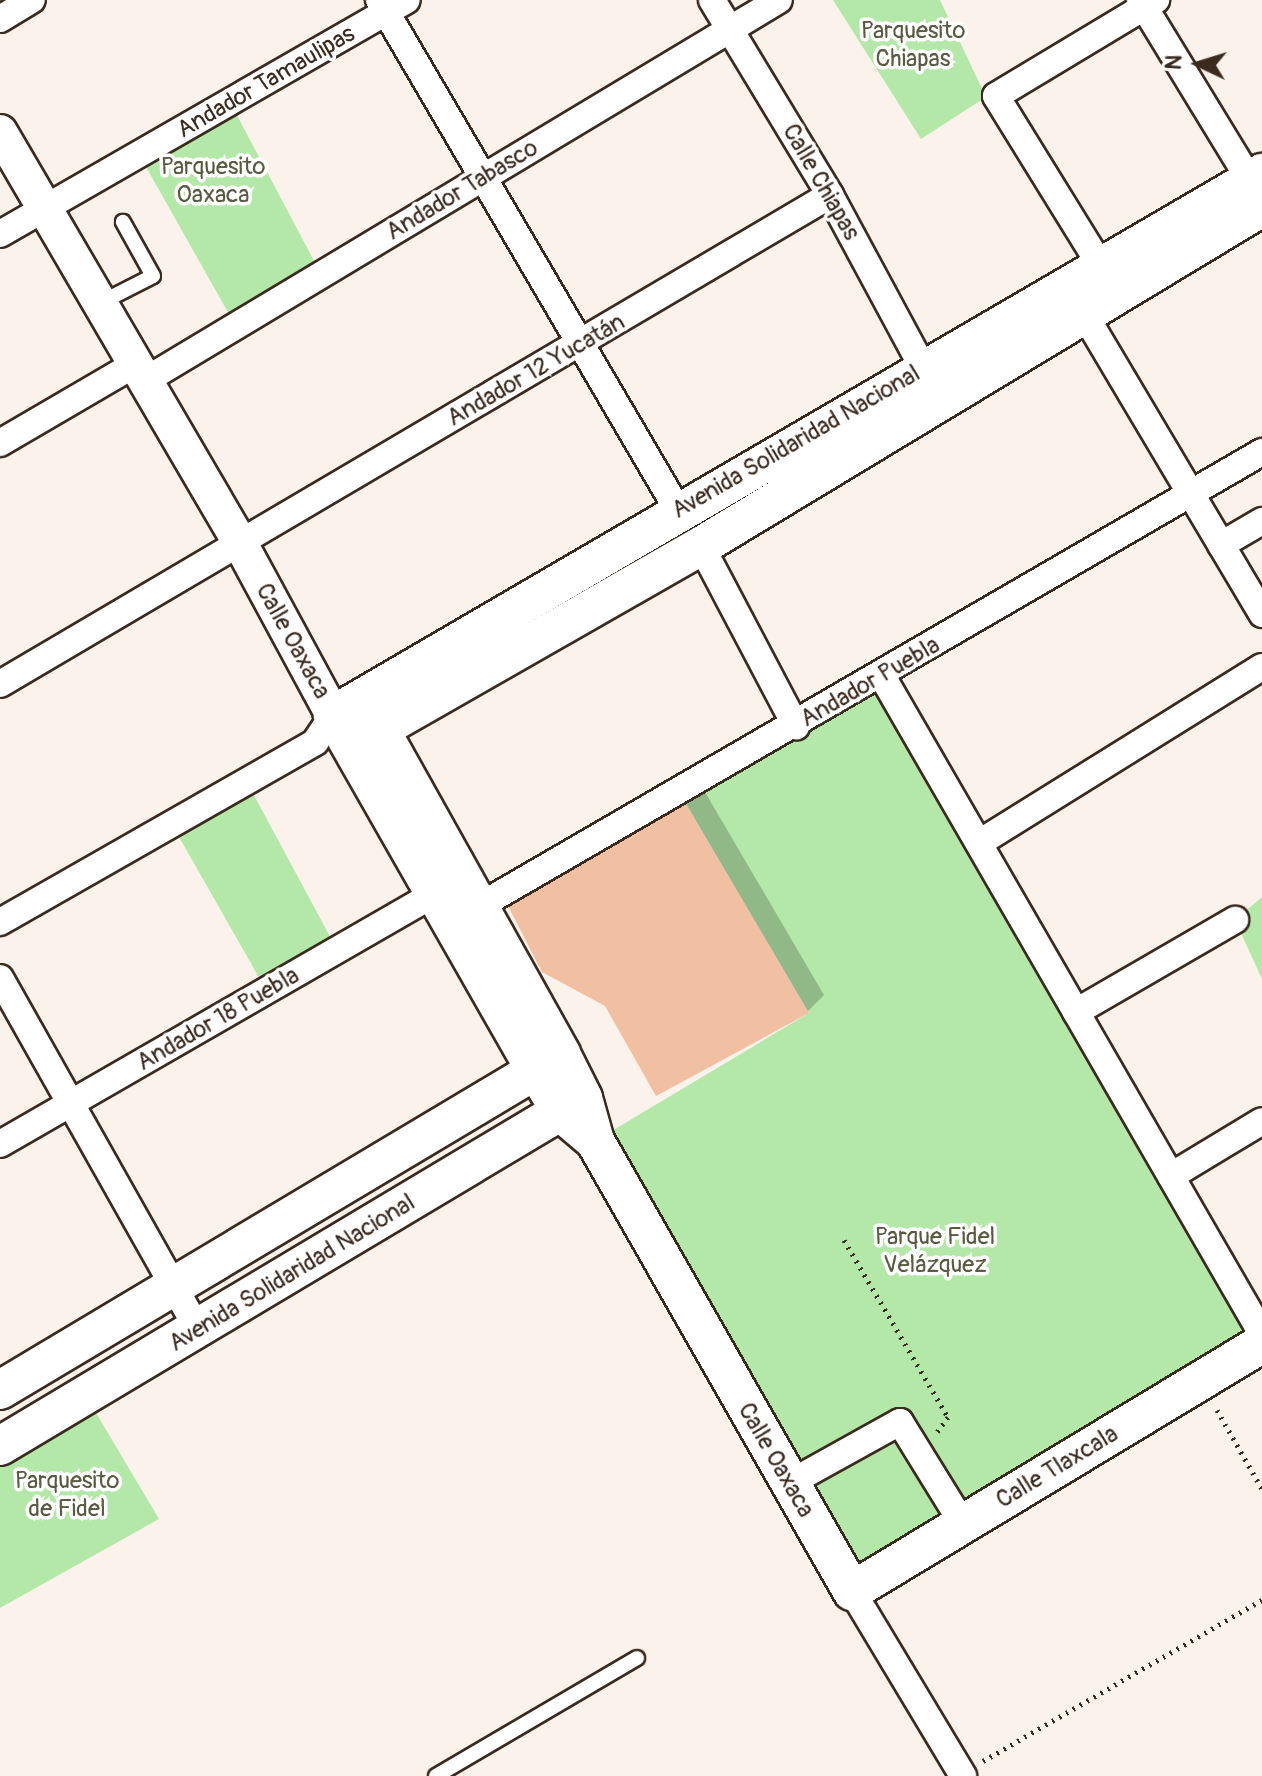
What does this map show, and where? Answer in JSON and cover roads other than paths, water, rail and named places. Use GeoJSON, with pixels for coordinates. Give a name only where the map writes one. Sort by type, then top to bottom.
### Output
{"type":"FeatureCollection","features":[{"type":"Feature","properties":{"kind":"main road","name":"Avenida Solidaridad Nacional"},"geometry":{"type":"LineString","coordinates":[[349,726],[701,546],[1075,299],[1258,187]]}},
{"type":"Feature","properties":{"kind":"main road","name":"Avenida Solidaridad Nacional"},"geometry":{"type":"LineString","coordinates":[[349,726],[678,510],[923,368],[1075,299]]}},
{"type":"Feature","properties":{"kind":"main road","name":"Calle Oaxaca"},"geometry":{"type":"LineString","coordinates":[[349,726],[436,893],[549,1063]]}},
{"type":"Feature","properties":{"kind":"main road","name":"Calle Oaxaca"},"geometry":{"type":"LineString","coordinates":[[349,726],[476,908],[572,1106],[595,1141],[788,1484],[852,1591]]}},
{"type":"Feature","properties":{"kind":"main road","name":"Avenida Solidaridad Nacional"},"geometry":{"type":"LineString","coordinates":[[0,1390],[549,1063]]}},
{"type":"Feature","properties":{"kind":"main road","name":"Avenida Solidaridad Nacional"},"geometry":{"type":"LineString","coordinates":[[0,1446],[572,1106]]}},
{"type":"Feature","properties":{"kind":"main road","name":"Calle Tlaxcala"},"geometry":{"type":"LineString","coordinates":[[852,1591],[1262,1344]]}},
{"type":"Feature","properties":{"kind":"street"},"geometry":{"type":"LineString","coordinates":[[0,19],[32,0]]}},
{"type":"Feature","properties":{"kind":"street","name":"Calle Chiapas"},"geometry":{"type":"LineString","coordinates":[[712,0],[830,195],[923,368]]}},
{"type":"Feature","properties":{"kind":"street","name":"Andador Tabasco"},"geometry":{"type":"LineString","coordinates":[[0,443],[141,372],[483,178],[779,0]]}},
{"type":"Feature","properties":{"kind":"street"},"geometry":{"type":"LineString","coordinates":[[1109,279],[996,96],[1147,2],[1258,187]]}},
{"type":"Feature","properties":{"kind":"street"},"geometry":{"type":"LineString","coordinates":[[391,4],[483,178],[678,510]]}},
{"type":"Feature","properties":{"kind":"street","name":"Andador Tamaulipas"},"geometry":{"type":"LineString","coordinates":[[0,234],[391,4]]}},
{"type":"Feature","properties":{"kind":"street","name":"Calle Oaxaca"},"geometry":{"type":"LineString","coordinates":[[0,132],[349,726]]}},
{"type":"Feature","properties":{"kind":"street","name":"Andador 12 Yucatán"},"geometry":{"type":"LineString","coordinates":[[0,684],[581,345],[830,195]]}},
{"type":"Feature","properties":{"kind":"street"},"geometry":{"type":"LineString","coordinates":[[1075,299],[1262,614]]}},
{"type":"Feature","properties":{"kind":"street","name":"Andador Puebla"},"geometry":{"type":"LineString","coordinates":[[476,908],[796,726],[1262,452]]}},
{"type":"Feature","properties":{"kind":"street"},"geometry":{"type":"LineString","coordinates":[[1221,545],[1262,521]]}},
{"type":"Feature","properties":{"kind":"street"},"geometry":{"type":"LineString","coordinates":[[701,546],[796,726]]}},
{"type":"Feature","properties":{"kind":"street"},"geometry":{"type":"LineString","coordinates":[[979,843],[1262,667]]}},
{"type":"Feature","properties":{"kind":"street"},"geometry":{"type":"LineString","coordinates":[[882,676],[1262,1334]]}},
{"type":"Feature","properties":{"kind":"street"},"geometry":{"type":"LineString","coordinates":[[0,922],[349,726]]}},
{"type":"Feature","properties":{"kind":"street","name":"Andador 18 Puebla"},"geometry":{"type":"LineString","coordinates":[[0,1144],[436,893]]}},
{"type":"Feature","properties":{"kind":"street"},"geometry":{"type":"LineString","coordinates":[[1076,1012],[1235,920]]}},
{"type":"Feature","properties":{"kind":"street"},"geometry":{"type":"LineString","coordinates":[[0,978],[171,1287],[198,1329]]}},
{"type":"Feature","properties":{"kind":"street"},"geometry":{"type":"LineString","coordinates":[[1171,1176],[1262,1121]]}},
{"type":"Feature","properties":{"kind":"street"},"geometry":{"type":"LineString","coordinates":[[788,1484],[900,1422],[963,1524]]}},
{"type":"Feature","properties":{"kind":"street","name":"Calle Oaxaca"},"geometry":{"type":"LineString","coordinates":[[852,1591],[962,1775]]}},
{"type":"Feature","properties":{"kind":"lane"},"geometry":{"type":"LineString","coordinates":[[100,304],[153,276],[123,222]]}},
{"type":"Feature","properties":{"kind":"lane"},"geometry":{"type":"LineString","coordinates":[[436,1776],[637,1658]]}},
{"type":"Feature","properties":{"kind":"park label","name":"Parquesito Chiapas"},"geometry":{"type":"Point","coordinates":[913,45]}},
{"type":"Feature","properties":{"kind":"park label","name":"Parquesito Oaxaca"},"geometry":{"type":"Point","coordinates":[213,181]}},
{"type":"Feature","properties":{"kind":"park label","name":"Parque Fidel Velázquez"},"geometry":{"type":"Point","coordinates":[935,1251]}},
{"type":"Feature","properties":{"kind":"park label","name":"Parquesito de Fidel"},"geometry":{"type":"Point","coordinates":[67,1495]}}]}
